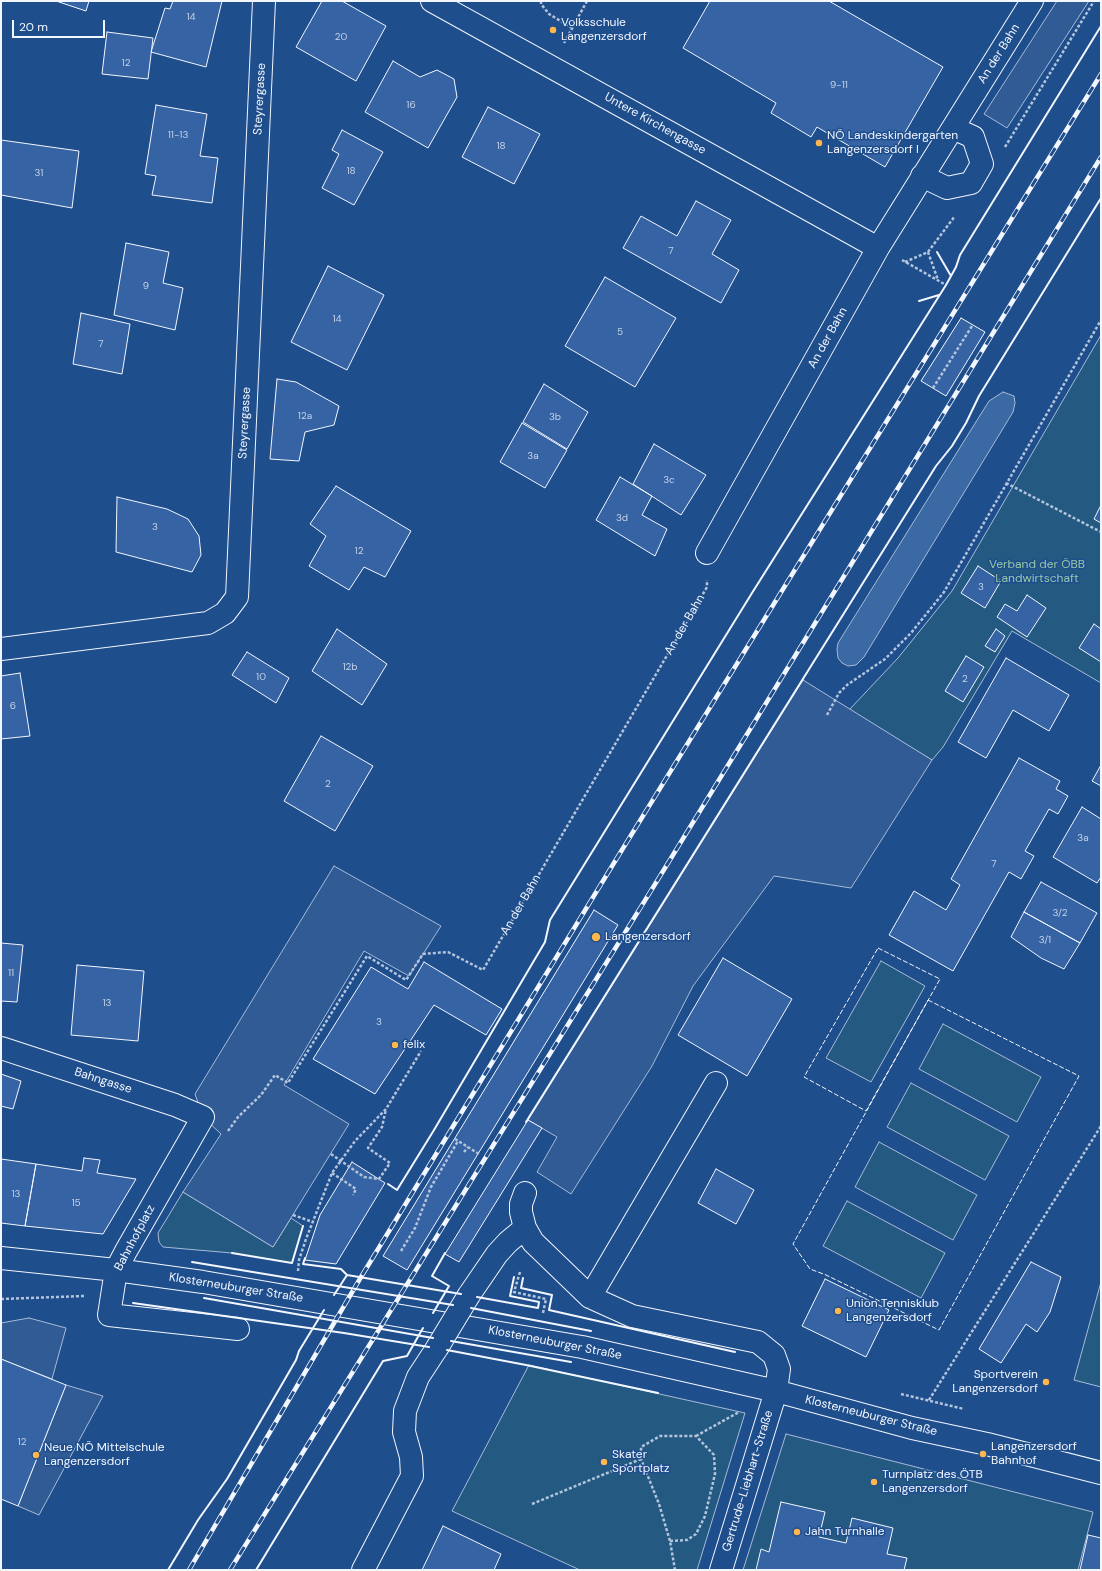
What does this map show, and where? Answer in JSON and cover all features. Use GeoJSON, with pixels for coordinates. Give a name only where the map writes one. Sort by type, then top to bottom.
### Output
{"type":"FeatureCollection","features":[{"type":"Feature","properties":{"kind":"street","name":"Steyrergasse"},"geometry":{"type":"LineString","coordinates":[[1,649],[208,623],[225,613],[237,597],[264,1]]}},
{"type":"Feature","properties":{"kind":"street","name":"Untere Kirchengasse"},"geometry":{"type":"LineString","coordinates":[[432,1],[878,248]]}},
{"type":"Feature","properties":{"kind":"street","name":"An der Bahn"},"geometry":{"type":"LineString","coordinates":[[707,554],[878,248],[1032,1]]}},
{"type":"Feature","properties":{"kind":"street"},"geometry":{"type":"LineString","coordinates":[[922,176],[947,188],[971,183],[982,164],[974,137],[953,128]]}},
{"type":"Feature","properties":{"kind":"street","name":"Bahngasse"},"geometry":{"type":"LineString","coordinates":[[1,1048],[175,1105],[204,1117]]}},
{"type":"Feature","properties":{"kind":"street"},"geometry":{"type":"LineString","coordinates":[[590,1297],[716,1083]]}},
{"type":"Feature","properties":{"kind":"street","name":"Bahnhofplatz"},"geometry":{"type":"LineString","coordinates":[[204,1117],[116,1270],[109,1315],[238,1329]]}},
{"type":"Feature","properties":{"kind":"street"},"geometry":{"type":"LineString","coordinates":[[363,1570],[412,1476],[411,1456],[404,1432],[404,1411],[418,1377],[469,1295],[497,1254],[508,1242],[525,1228],[521,1212],[521,1204],[524,1193]]}},
{"type":"Feature","properties":{"kind":"street","name":"Gertrude-Liebhart-Straße"},"geometry":{"type":"LineString","coordinates":[[525,1228],[533,1242],[590,1297],[632,1316],[758,1342],[774,1355],[779,1369],[776,1392],[722,1570]]}},
{"type":"Feature","properties":{"kind":"street","name":"Klosterneuburger Straße"},"geometry":{"type":"LineString","coordinates":[[1,1258],[116,1270],[203,1282],[582,1347],[776,1392],[912,1428],[987,1444],[1101,1473]]}},
{"type":"Feature","properties":{"kind":"path"},"geometry":{"type":"LineString","coordinates":[[540,1],[549,14],[572,28]]}},
{"type":"Feature","properties":{"kind":"path"},"geometry":{"type":"LineString","coordinates":[[551,66],[587,1]]}},
{"type":"Feature","properties":{"kind":"path"},"geometry":{"type":"LineString","coordinates":[[1004,148],[1094,1]]}},
{"type":"Feature","properties":{"kind":"path"},"geometry":{"type":"LineString","coordinates":[[906,262],[928,252],[955,215]]}},
{"type":"Feature","properties":{"kind":"path"},"geometry":{"type":"LineString","coordinates":[[928,252],[938,280]]}},
{"type":"Feature","properties":{"kind":"path"},"geometry":{"type":"LineString","coordinates":[[922,272],[946,285]]}},
{"type":"Feature","properties":{"kind":"path"},"geometry":{"type":"LineString","coordinates":[[826,715],[839,693],[847,685],[885,659],[911,633],[944,592],[1101,320]]}},
{"type":"Feature","properties":{"kind":"path"},"geometry":{"type":"LineString","coordinates":[[933,388],[972,326]]}},
{"type":"Feature","properties":{"kind":"path"},"geometry":{"type":"LineString","coordinates":[[1006,483],[1101,532]]}},
{"type":"Feature","properties":{"kind":"path","name":"An der Bahn"},"geometry":{"type":"LineString","coordinates":[[226,1135],[238,1117],[261,1095],[275,1075],[288,1083],[367,956],[406,980],[423,954],[448,952],[483,970],[707,587],[707,554]]}},
{"type":"Feature","properties":{"kind":"path"},"geometry":{"type":"LineString","coordinates":[[298,1272],[299,1260],[332,1174],[365,1129],[386,1109],[421,1051]]}},
{"type":"Feature","properties":{"kind":"path"},"geometry":{"type":"LineString","coordinates":[[331,1154],[364,1177],[379,1179],[390,1163],[368,1148],[382,1127],[386,1109]]}},
{"type":"Feature","properties":{"kind":"path"},"geometry":{"type":"LineString","coordinates":[[912,1428],[1101,1126]]}},
{"type":"Feature","properties":{"kind":"path"},"geometry":{"type":"LineString","coordinates":[[455,1139],[479,1154]]}},
{"type":"Feature","properties":{"kind":"path"},"geometry":{"type":"LineString","coordinates":[[401,1251],[415,1228],[431,1187],[458,1141]]}},
{"type":"Feature","properties":{"kind":"path"},"geometry":{"type":"LineString","coordinates":[[464,1152],[468,1147]]}},
{"type":"Feature","properties":{"kind":"path"},"geometry":{"type":"LineString","coordinates":[[332,1174],[356,1190],[353,1195]]}},
{"type":"Feature","properties":{"kind":"path"},"geometry":{"type":"LineString","coordinates":[[293,1215],[313,1222]]}},
{"type":"Feature","properties":{"kind":"path"},"geometry":{"type":"LineString","coordinates":[[518,1277],[514,1292],[546,1299],[542,1315]]}},
{"type":"Feature","properties":{"kind":"path"},"geometry":{"type":"LineString","coordinates":[[1,1299],[112,1295]]}},
{"type":"Feature","properties":{"kind":"path"},"geometry":{"type":"LineString","coordinates":[[675,1570],[670,1541],[659,1504],[641,1459],[641,1447],[660,1436],[696,1436],[743,1409]]}},
{"type":"Feature","properties":{"kind":"path"},"geometry":{"type":"LineString","coordinates":[[670,1541],[687,1540],[696,1534],[705,1516],[715,1474],[714,1455],[696,1436]]}},
{"type":"Feature","properties":{"kind":"path"},"geometry":{"type":"LineString","coordinates":[[532,1504],[641,1459]]}},
{"type":"Feature","properties":{"kind":"green space","name":"Verband der ÖBB Landwirtschaft"},"geometry":{"type":"Polygon","coordinates":[[[1101,335],[1101,683],[1012,631],[943,747],[932,760],[849,710],[898,658],[952,591],[1101,335]]]}},
{"type":"Feature","properties":{"kind":"green space"},"geometry":{"type":"Polygon","coordinates":[[[881,961],[925,986],[871,1082],[826,1058],[881,961]]]}},
{"type":"Feature","properties":{"kind":"green space"},"geometry":{"type":"Polygon","coordinates":[[[943,1024],[1041,1077],[1017,1122],[919,1069],[943,1024]]]}},
{"type":"Feature","properties":{"kind":"green space"},"geometry":{"type":"Polygon","coordinates":[[[911,1083],[1009,1136],[985,1180],[887,1127],[911,1083]]]}},
{"type":"Feature","properties":{"kind":"green space"},"geometry":{"type":"Polygon","coordinates":[[[879,1142],[977,1195],[953,1240],[855,1187],[879,1142]]]}},
{"type":"Feature","properties":{"kind":"green space"},"geometry":{"type":"Polygon","coordinates":[[[183,1192],[273,1247],[291,1218],[303,1226],[292,1263],[232,1253],[163,1247],[159,1242],[158,1233],[183,1192]]]}},
{"type":"Feature","properties":{"kind":"green space"},"geometry":{"type":"Polygon","coordinates":[[[847,1201],[945,1253],[921,1298],[823,1246],[847,1201]]]}},
{"type":"Feature","properties":{"kind":"green space"},"geometry":{"type":"Polygon","coordinates":[[[1101,1282],[1101,1387],[1074,1380],[1101,1282]]]}},
{"type":"Feature","properties":{"kind":"green space","name":"Skater Sportplatz"},"geometry":{"type":"Polygon","coordinates":[[[529,1365],[745,1413],[697,1570],[580,1570],[452,1511],[529,1365]]]}},
{"type":"Feature","properties":{"kind":"green space","name":"Turnplatz des ÖTB Langenzersdorf"},"geometry":{"type":"Polygon","coordinates":[[[786,1434],[1093,1512],[1078,1570],[743,1570],[786,1434]]]}},
{"type":"Feature","properties":{"kind":"shaded area"},"geometry":{"type":"Polygon","coordinates":[[[1057,1],[1089,1],[1007,128],[984,114],[1057,1]]]}},
{"type":"Feature","properties":{"kind":"shaded area"},"geometry":{"type":"Polygon","coordinates":[[[1003,392],[1014,396],[1015,403],[1013,412],[864,657],[856,665],[848,666],[842,663],[838,658],[838,643],[989,401],[1003,392]]]}},
{"type":"Feature","properties":{"kind":"shaded area"},"geometry":{"type":"Polygon","coordinates":[[[803,680],[932,760],[851,888],[774,876],[693,986],[652,1066],[571,1194],[537,1172],[557,1137],[528,1120],[803,680]]]}},
{"type":"Feature","properties":{"kind":"shaded area"},"geometry":{"type":"Polygon","coordinates":[[[334,866],[441,926],[409,976],[364,951],[284,1085],[349,1124],[273,1247],[183,1192],[221,1134],[203,1117],[195,1094],[334,866]]]}},
{"type":"Feature","properties":{"kind":"shaded area"},"geometry":{"type":"Polygon","coordinates":[[[29,1318],[66,1328],[52,1379],[1,1359],[1,1323],[29,1318]]]}},
{"type":"Feature","properties":{"kind":"shaded area"},"geometry":{"type":"Polygon","coordinates":[[[66,1385],[103,1396],[39,1515],[18,1506],[66,1385]]]}},
{"type":"Feature","properties":{"kind":"building"},"geometry":{"type":"Polygon","coordinates":[[[56,1],[89,1],[86,11],[56,1]]]}},
{"type":"Feature","properties":{"kind":"building"},"geometry":{"type":"Polygon","coordinates":[[[173,1],[222,1],[206,67],[151,52],[165,8],[170,9],[173,1]]]}},
{"type":"Feature","properties":{"kind":"building"},"geometry":{"type":"Polygon","coordinates":[[[322,1],[342,1],[386,26],[356,81],[296,47],[322,1]]]}},
{"type":"Feature","properties":{"kind":"building"},"geometry":{"type":"Polygon","coordinates":[[[710,1],[829,1],[943,67],[885,167],[817,127],[811,137],[771,113],[776,103],[683,48],[710,1]]]}},
{"type":"Feature","properties":{"kind":"building"},"geometry":{"type":"Polygon","coordinates":[[[107,32],[153,38],[148,79],[102,74],[107,32]]]}},
{"type":"Feature","properties":{"kind":"building"},"geometry":{"type":"Polygon","coordinates":[[[393,61],[420,77],[437,70],[454,79],[457,97],[428,148],[365,112],[393,61]]]}},
{"type":"Feature","properties":{"kind":"building"},"geometry":{"type":"Polygon","coordinates":[[[156,105],[207,114],[200,156],[218,158],[212,203],[152,195],[156,176],[145,174],[156,105]]]}},
{"type":"Feature","properties":{"kind":"building"},"geometry":{"type":"Polygon","coordinates":[[[488,107],[540,134],[514,184],[462,157],[488,107]]]}},
{"type":"Feature","properties":{"kind":"building"},"geometry":{"type":"Polygon","coordinates":[[[342,130],[383,152],[354,205],[322,188],[339,154],[332,150],[342,130]]]}},
{"type":"Feature","properties":{"kind":"building"},"geometry":{"type":"Polygon","coordinates":[[[1,140],[79,151],[72,208],[1,195],[1,140]]]}},
{"type":"Feature","properties":{"kind":"building"},"geometry":{"type":"Polygon","coordinates":[[[696,201],[731,220],[712,254],[739,270],[721,303],[623,248],[641,216],[677,236],[696,201]]]}},
{"type":"Feature","properties":{"kind":"building"},"geometry":{"type":"Polygon","coordinates":[[[126,243],[169,252],[163,283],[183,288],[175,330],[114,315],[126,243]]]}},
{"type":"Feature","properties":{"kind":"building"},"geometry":{"type":"Polygon","coordinates":[[[328,266],[384,295],[347,370],[291,342],[328,266]]]}},
{"type":"Feature","properties":{"kind":"building"},"geometry":{"type":"Polygon","coordinates":[[[605,277],[676,318],[635,387],[565,346],[605,277]]]}},
{"type":"Feature","properties":{"kind":"building"},"geometry":{"type":"Polygon","coordinates":[[[81,313],[130,324],[122,374],[73,364],[81,313]]]}},
{"type":"Feature","properties":{"kind":"building"},"geometry":{"type":"Polygon","coordinates":[[[961,318],[985,332],[946,396],[921,381],[961,318]]]}},
{"type":"Feature","properties":{"kind":"building"},"geometry":{"type":"Polygon","coordinates":[[[277,379],[296,382],[339,406],[334,425],[305,432],[299,461],[270,459],[277,379]]]}},
{"type":"Feature","properties":{"kind":"building"},"geometry":{"type":"Polygon","coordinates":[[[544,384],[588,412],[567,449],[523,422],[544,384]]]}},
{"type":"Feature","properties":{"kind":"building"},"geometry":{"type":"Polygon","coordinates":[[[522,423],[567,450],[545,488],[500,462],[522,423]]]}},
{"type":"Feature","properties":{"kind":"building"},"geometry":{"type":"Polygon","coordinates":[[[654,444],[706,475],[681,515],[633,484],[654,444]]]}},
{"type":"Feature","properties":{"kind":"building"},"geometry":{"type":"Polygon","coordinates":[[[620,477],[652,496],[642,515],[667,529],[655,556],[596,520],[620,477]]]}},
{"type":"Feature","properties":{"kind":"building"},"geometry":{"type":"Polygon","coordinates":[[[336,486],[411,531],[385,577],[364,567],[349,590],[309,566],[326,536],[310,524],[336,486]]]}},
{"type":"Feature","properties":{"kind":"building"},"geometry":{"type":"Polygon","coordinates":[[[117,497],[167,509],[188,519],[199,536],[201,555],[192,572],[116,552],[117,497]]]}},
{"type":"Feature","properties":{"kind":"building"},"geometry":{"type":"Polygon","coordinates":[[[1101,505],[1101,523],[1094,519],[1101,505]]]}},
{"type":"Feature","properties":{"kind":"building"},"geometry":{"type":"Polygon","coordinates":[[[978,566],[1001,581],[985,608],[961,593],[978,566]]]}},
{"type":"Feature","properties":{"kind":"building"},"geometry":{"type":"Polygon","coordinates":[[[1027,595],[1046,608],[1027,637],[997,617],[1005,604],[1017,611],[1027,595]]]}},
{"type":"Feature","properties":{"kind":"building"},"geometry":{"type":"Polygon","coordinates":[[[1094,624],[1101,629],[1101,662],[1079,648],[1094,624]]]}},
{"type":"Feature","properties":{"kind":"building"},"geometry":{"type":"Polygon","coordinates":[[[337,629],[387,664],[362,705],[312,671],[337,629]]]}},
{"type":"Feature","properties":{"kind":"building"},"geometry":{"type":"Polygon","coordinates":[[[996,629],[1005,636],[995,652],[985,646],[996,629]]]}},
{"type":"Feature","properties":{"kind":"building"},"geometry":{"type":"Polygon","coordinates":[[[247,652],[289,678],[276,703],[232,675],[247,652]]]}},
{"type":"Feature","properties":{"kind":"building"},"geometry":{"type":"Polygon","coordinates":[[[966,656],[984,667],[963,702],[945,691],[966,656]]]}},
{"type":"Feature","properties":{"kind":"building"},"geometry":{"type":"Polygon","coordinates":[[[1006,658],[1069,695],[1049,731],[1013,710],[986,758],[958,742],[1006,658]]]}},
{"type":"Feature","properties":{"kind":"building"},"geometry":{"type":"Polygon","coordinates":[[[20,673],[30,736],[1,739],[1,676],[20,673]]]}},
{"type":"Feature","properties":{"kind":"building"},"geometry":{"type":"Polygon","coordinates":[[[321,736],[373,766],[335,831],[284,801],[321,736]]]}},
{"type":"Feature","properties":{"kind":"building"},"geometry":{"type":"Polygon","coordinates":[[[1019,758],[1060,781],[1056,789],[1068,796],[1058,814],[1049,809],[1025,851],[1034,856],[1021,879],[1009,872],[953,971],[889,935],[914,891],[946,910],[960,885],[951,879],[1019,758]]]}},
{"type":"Feature","properties":{"kind":"building"},"geometry":{"type":"Polygon","coordinates":[[[1101,765],[1101,786],[1092,781],[1101,765]]]}},
{"type":"Feature","properties":{"kind":"building"},"geometry":{"type":"Polygon","coordinates":[[[1082,807],[1101,819],[1101,877],[1097,883],[1053,857],[1082,807]]]}},
{"type":"Feature","properties":{"kind":"building"},"geometry":{"type":"Polygon","coordinates":[[[1041,882],[1097,913],[1080,943],[1024,912],[1041,882]]]}},
{"type":"Feature","properties":{"kind":"building"},"geometry":{"type":"Polygon","coordinates":[[[594,910],[618,925],[407,1270],[383,1256],[594,910]]]}},
{"type":"Feature","properties":{"kind":"building"},"geometry":{"type":"Polygon","coordinates":[[[1024,912],[1080,943],[1064,969],[1041,958],[1011,937],[1024,912]]]}},
{"type":"Feature","properties":{"kind":"building"},"geometry":{"type":"Polygon","coordinates":[[[1,943],[23,945],[17,1002],[1,1001],[1,943]]]}},
{"type":"Feature","properties":{"kind":"building"},"geometry":{"type":"Polygon","coordinates":[[[723,958],[792,999],[747,1076],[678,1035],[723,958]]]}},
{"type":"Feature","properties":{"kind":"building"},"geometry":{"type":"Polygon","coordinates":[[[424,962],[502,1009],[486,1035],[434,1005],[375,1094],[313,1059],[371,967],[408,989],[424,962]]]}},
{"type":"Feature","properties":{"kind":"building"},"geometry":{"type":"Polygon","coordinates":[[[77,965],[144,971],[138,1041],[71,1035],[77,965]]]}},
{"type":"Feature","properties":{"kind":"building"},"geometry":{"type":"Polygon","coordinates":[[[1,1074],[21,1081],[13,1109],[1,1106],[1,1074]]]}},
{"type":"Feature","properties":{"kind":"building"},"geometry":{"type":"Polygon","coordinates":[[[528,1120],[542,1128],[459,1262],[445,1254],[528,1120]]]}},
{"type":"Feature","properties":{"kind":"building"},"geometry":{"type":"Polygon","coordinates":[[[84,1158],[100,1160],[97,1173],[136,1179],[103,1234],[25,1226],[36,1164],[82,1171],[84,1158]]]}},
{"type":"Feature","properties":{"kind":"building"},"geometry":{"type":"Polygon","coordinates":[[[1,1159],[36,1164],[25,1226],[1,1223],[1,1159]]]}},
{"type":"Feature","properties":{"kind":"building"},"geometry":{"type":"Polygon","coordinates":[[[352,1162],[385,1183],[336,1264],[305,1260],[320,1215],[352,1162]]]}},
{"type":"Feature","properties":{"kind":"building"},"geometry":{"type":"Polygon","coordinates":[[[716,1169],[754,1190],[736,1224],[698,1203],[716,1169]]]}},
{"type":"Feature","properties":{"kind":"building"},"geometry":{"type":"Polygon","coordinates":[[[1031,1262],[1061,1277],[1050,1312],[1037,1332],[1026,1324],[1001,1363],[979,1349],[1031,1262]]]}},
{"type":"Feature","properties":{"kind":"building"},"geometry":{"type":"Polygon","coordinates":[[[825,1279],[889,1310],[866,1357],[802,1326],[825,1279]]]}},
{"type":"Feature","properties":{"kind":"building","name":"Neue NÖ Mittelschule Langenzersdorf"},"geometry":{"type":"Polygon","coordinates":[[[1,1359],[66,1385],[18,1506],[1,1499],[1,1359]]]}},
{"type":"Feature","properties":{"kind":"building","name":"Jahn Turnhalle"},"geometry":{"type":"Polygon","coordinates":[[[781,1502],[825,1512],[819,1537],[846,1543],[852,1518],[893,1528],[887,1554],[907,1558],[904,1570],[756,1570],[761,1549],[769,1552],[781,1502]]]}},
{"type":"Feature","properties":{"kind":"building"},"geometry":{"type":"Polygon","coordinates":[[[443,1526],[501,1554],[494,1570],[422,1570],[443,1526]]]}},
{"type":"Feature","properties":{"kind":"building"},"geometry":{"type":"Polygon","coordinates":[[[1088,1535],[1101,1538],[1101,1570],[1080,1570],[1088,1535]]]}},
{"type":"Feature","properties":{"kind":"railway"},"geometry":{"type":"LineString","coordinates":[[189,1570],[361,1277],[617,858],[1101,74]]}},
{"type":"Feature","properties":{"kind":"railway"},"geometry":{"type":"LineString","coordinates":[[230,1570],[657,881],[1101,157]]}},
{"type":"Feature","properties":{"kind":"fence"},"geometry":{"type":"LineString","coordinates":[[878,948],[940,979],[866,1111],[804,1077],[878,948]]}},
{"type":"Feature","properties":{"kind":"fence"},"geometry":{"type":"LineString","coordinates":[[928,1000],[1079,1076],[939,1330],[826,1275],[810,1269],[793,1244],[928,1000]]}},
{"type":"Feature","properties":{"kind":"wall"},"geometry":{"type":"LineString","coordinates":[[388,1184],[397,1190],[434,1130],[545,942],[550,920],[752,593],[946,285],[956,267],[960,255],[1101,26]]}},
{"type":"Feature","properties":{"kind":"wall"},"geometry":{"type":"LineString","coordinates":[[526,1122],[936,466],[952,446],[966,423],[979,396],[1101,198]]}},
{"type":"Feature","properties":{"kind":"wall"},"geometry":{"type":"LineString","coordinates":[[937,252],[951,276]]}},
{"type":"Feature","properties":{"kind":"wall"},"geometry":{"type":"LineString","coordinates":[[919,301],[939,295]]}},
{"type":"Feature","properties":{"kind":"wall"},"geometry":{"type":"LineString","coordinates":[[232,1253],[292,1263],[303,1226]]}},
{"type":"Feature","properties":{"kind":"wall"},"geometry":{"type":"LineString","coordinates":[[433,1313],[449,1286],[432,1276],[445,1253]]}},
{"type":"Feature","properties":{"kind":"wall"},"geometry":{"type":"LineString","coordinates":[[305,1258],[303,1264],[341,1269],[347,1275],[461,1294]]}},
{"type":"Feature","properties":{"kind":"wall"},"geometry":{"type":"LineString","coordinates":[[192,1262],[453,1305]]}},
{"type":"Feature","properties":{"kind":"wall"},"geometry":{"type":"LineString","coordinates":[[334,1295],[347,1275]]}},
{"type":"Feature","properties":{"kind":"wall"},"geometry":{"type":"LineString","coordinates":[[477,1297],[538,1308],[539,1302],[510,1296],[514,1277]]}},
{"type":"Feature","properties":{"kind":"wall"},"geometry":{"type":"LineString","coordinates":[[523,1278],[521,1288],[552,1295],[549,1310],[735,1352]]}},
{"type":"Feature","properties":{"kind":"wall"},"geometry":{"type":"LineString","coordinates":[[204,1298],[433,1338]]}},
{"type":"Feature","properties":{"kind":"wall"},"geometry":{"type":"LineString","coordinates":[[133,1303],[344,1333],[429,1347]]}},
{"type":"Feature","properties":{"kind":"wall"},"geometry":{"type":"LineString","coordinates":[[471,1308],[591,1331]]}},
{"type":"Feature","properties":{"kind":"wall"},"geometry":{"type":"LineString","coordinates":[[168,1570],[198,1520],[227,1479],[296,1360],[299,1351],[324,1310]]}},
{"type":"Feature","properties":{"kind":"wall"},"geometry":{"type":"LineString","coordinates":[[256,1570],[383,1361],[407,1356],[423,1328]]}},
{"type":"Feature","properties":{"kind":"wall"},"geometry":{"type":"LineString","coordinates":[[451,1341],[571,1362]]}},
{"type":"Feature","properties":{"kind":"wall"},"geometry":{"type":"LineString","coordinates":[[447,1350],[658,1393]]}},
{"type":"Feature","properties":{"kind":"place","name":"Volksschule Langenzersdorf"},"geometry":{"type":"Point","coordinates":[553,30]}},
{"type":"Feature","properties":{"kind":"place","name":"NÖ Landeskindergarten Langenzersdorf I"},"geometry":{"type":"Point","coordinates":[819,143]}},
{"type":"Feature","properties":{"kind":"place","name":"Langenzersdorf"},"geometry":{"type":"Point","coordinates":[596,937]}},
{"type":"Feature","properties":{"kind":"place","name":"felix"},"geometry":{"type":"Point","coordinates":[395,1045]}},
{"type":"Feature","properties":{"kind":"place","name":"Union Tennisklub Langenzersdorf"},"geometry":{"type":"Point","coordinates":[838,1311]}},
{"type":"Feature","properties":{"kind":"place","name":"Sportverein Langenzersdorf"},"geometry":{"type":"Point","coordinates":[1046,1382]}},
{"type":"Feature","properties":{"kind":"place","name":"Langenzersdorf Bahnhof"},"geometry":{"type":"Point","coordinates":[983,1454]}},
{"type":"Feature","properties":{"kind":"place","name":"Neue NÖ Mittelschule Langenzersdorf"},"geometry":{"type":"Point","coordinates":[36,1455]}},
{"type":"Feature","properties":{"kind":"place","name":"Skater Sportplatz"},"geometry":{"type":"Point","coordinates":[604,1462]}},
{"type":"Feature","properties":{"kind":"place","name":"Turnplatz des ÖTB Langenzersdorf"},"geometry":{"type":"Point","coordinates":[874,1482]}},
{"type":"Feature","properties":{"kind":"place","name":"Jahn Turnhalle"},"geometry":{"type":"Point","coordinates":[797,1532]}}]}
